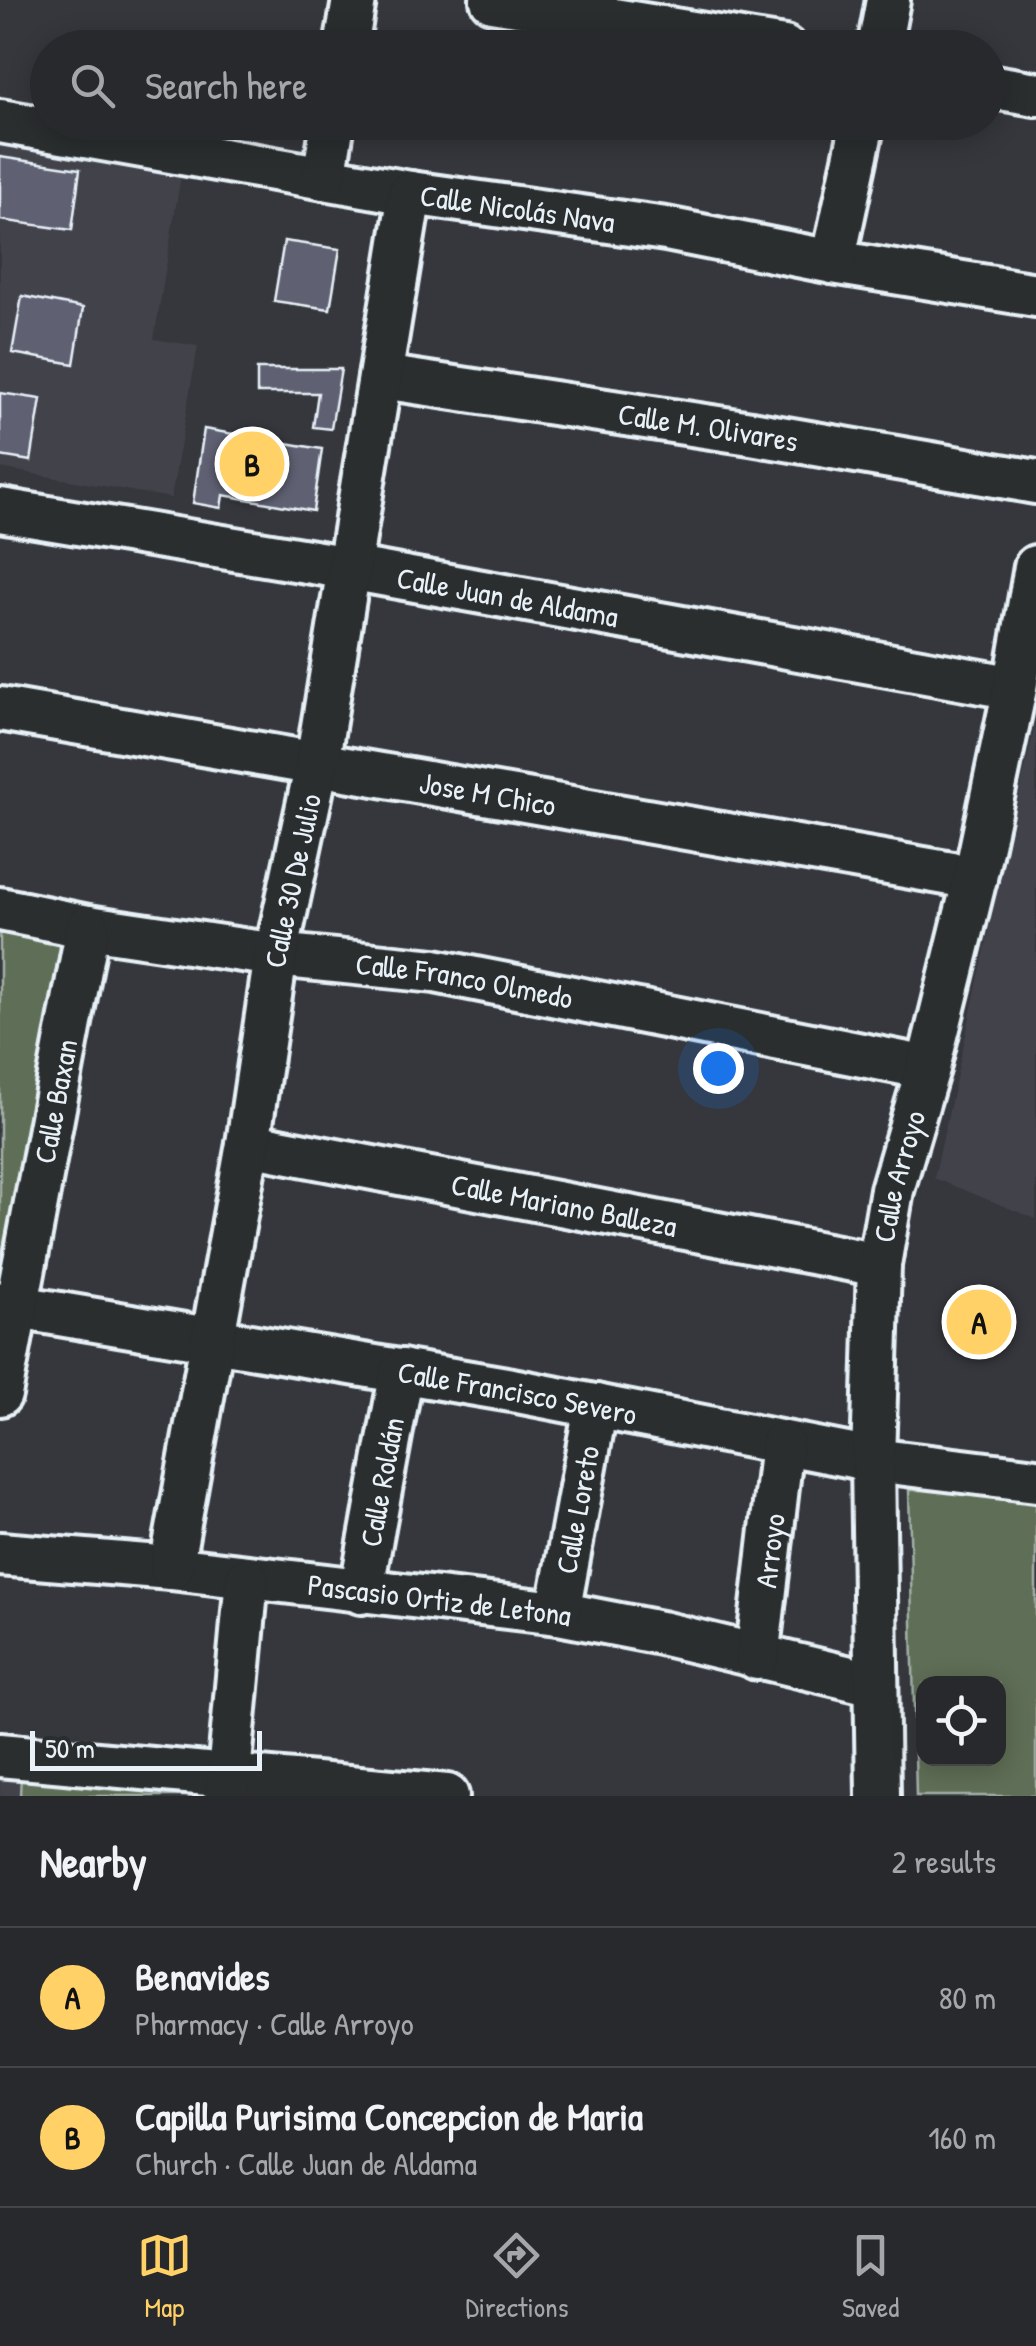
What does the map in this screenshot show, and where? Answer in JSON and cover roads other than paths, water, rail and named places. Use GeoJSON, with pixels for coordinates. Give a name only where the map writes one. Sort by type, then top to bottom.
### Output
{"type":"FeatureCollection","features":[{"type":"Feature","properties":{"kind":"street"},"geometry":{"type":"LineString","coordinates":[[349,30],[354,0]]}},
{"type":"Feature","properties":{"kind":"street"},"geometry":{"type":"LineString","coordinates":[[492,0],[674,30]]}},
{"type":"Feature","properties":{"kind":"street"},"geometry":{"type":"LineString","coordinates":[[882,30],[888,0]]}},
{"type":"Feature","properties":{"kind":"street"},"geometry":{"type":"LineString","coordinates":[[1006,89],[1036,94]]}},
{"type":"Feature","properties":{"kind":"street","name":"Calle Nicolás Nava"},"geometry":{"type":"LineString","coordinates":[[0,120],[30,125]]}},
{"type":"Feature","properties":{"kind":"street","name":"Calle Nicolás Nava"},"geometry":{"type":"LineString","coordinates":[[112,140],[410,194],[666,230],[1036,295]]}},
{"type":"Feature","properties":{"kind":"street"},"geometry":{"type":"LineString","coordinates":[[324,178],[330,140]]}},
{"type":"Feature","properties":{"kind":"street"},"geometry":{"type":"LineString","coordinates":[[833,262],[859,140]]}},
{"type":"Feature","properties":{"kind":"street","name":"Calle 30 De Julio"},"geometry":{"type":"LineString","coordinates":[[171,1568],[248,1144],[276,955],[317,764],[410,194]]}},
{"type":"Feature","properties":{"kind":"street","name":"Calle M. Olivares"},"geometry":{"type":"LineString","coordinates":[[382,377],[1036,482]]}},
{"type":"Feature","properties":{"kind":"street","name":"Calle Juan de Aldama"},"geometry":{"type":"LineString","coordinates":[[0,510],[349,568],[1015,688]]}},
{"type":"Feature","properties":{"kind":"street","name":"Calle Arroyo"},"geometry":{"type":"LineString","coordinates":[[878,1796],[873,1460],[880,1265],[892,1190],[928,1068],[975,878],[1036,567]]}},
{"type":"Feature","properties":{"kind":"street","name":"Jose M Chico"},"geometry":{"type":"LineString","coordinates":[[0,709],[975,878]]}},
{"type":"Feature","properties":{"kind":"street","name":"Calle Franco Olmedo"},"geometry":{"type":"LineString","coordinates":[[0,909],[276,955],[435,971],[928,1068]]}},
{"type":"Feature","properties":{"kind":"street","name":"Calle Baxan"},"geometry":{"type":"LineString","coordinates":[[0,1394],[8,1305],[88,926]]}},
{"type":"Feature","properties":{"kind":"street","name":"Calle Mariano Balleza"},"geometry":{"type":"LineString","coordinates":[[248,1144],[880,1265]]}},
{"type":"Feature","properties":{"kind":"street","name":"Calle Francisco Severo"},"geometry":{"type":"LineString","coordinates":[[8,1305],[402,1370],[873,1460],[1036,1480]]}},
{"type":"Feature","properties":{"kind":"street","name":"Calle Roldán"},"geometry":{"type":"LineString","coordinates":[[361,1592],[402,1370]]}},
{"type":"Feature","properties":{"kind":"street","name":"Calle Loreto"},"geometry":{"type":"LineString","coordinates":[[558,1613],[596,1406]]}},
{"type":"Feature","properties":{"kind":"street","name":"Arroyo"},"geometry":{"type":"LineString","coordinates":[[757,1658],[782,1444]]}},
{"type":"Feature","properties":{"kind":"street","name":"Pascasio Ortiz de Letona"},"geometry":{"type":"LineString","coordinates":[[0,1554],[171,1568],[558,1613],[875,1684]]}},
{"type":"Feature","properties":{"kind":"street"},"geometry":{"type":"LineString","coordinates":[[228,1786],[247,1579]]}},
{"type":"Feature","properties":{"kind":"street"},"geometry":{"type":"LineString","coordinates":[[0,1755],[228,1786],[447,1796]]}},
{"type":"Feature","properties":{"kind":"place","name":"Capilla Purisima Concepcion de Maria"},"geometry":{"type":"Point","coordinates":[252,464]}},
{"type":"Feature","properties":{"kind":"place","name":"Benavides"},"geometry":{"type":"Point","coordinates":[979,1322]}}]}
